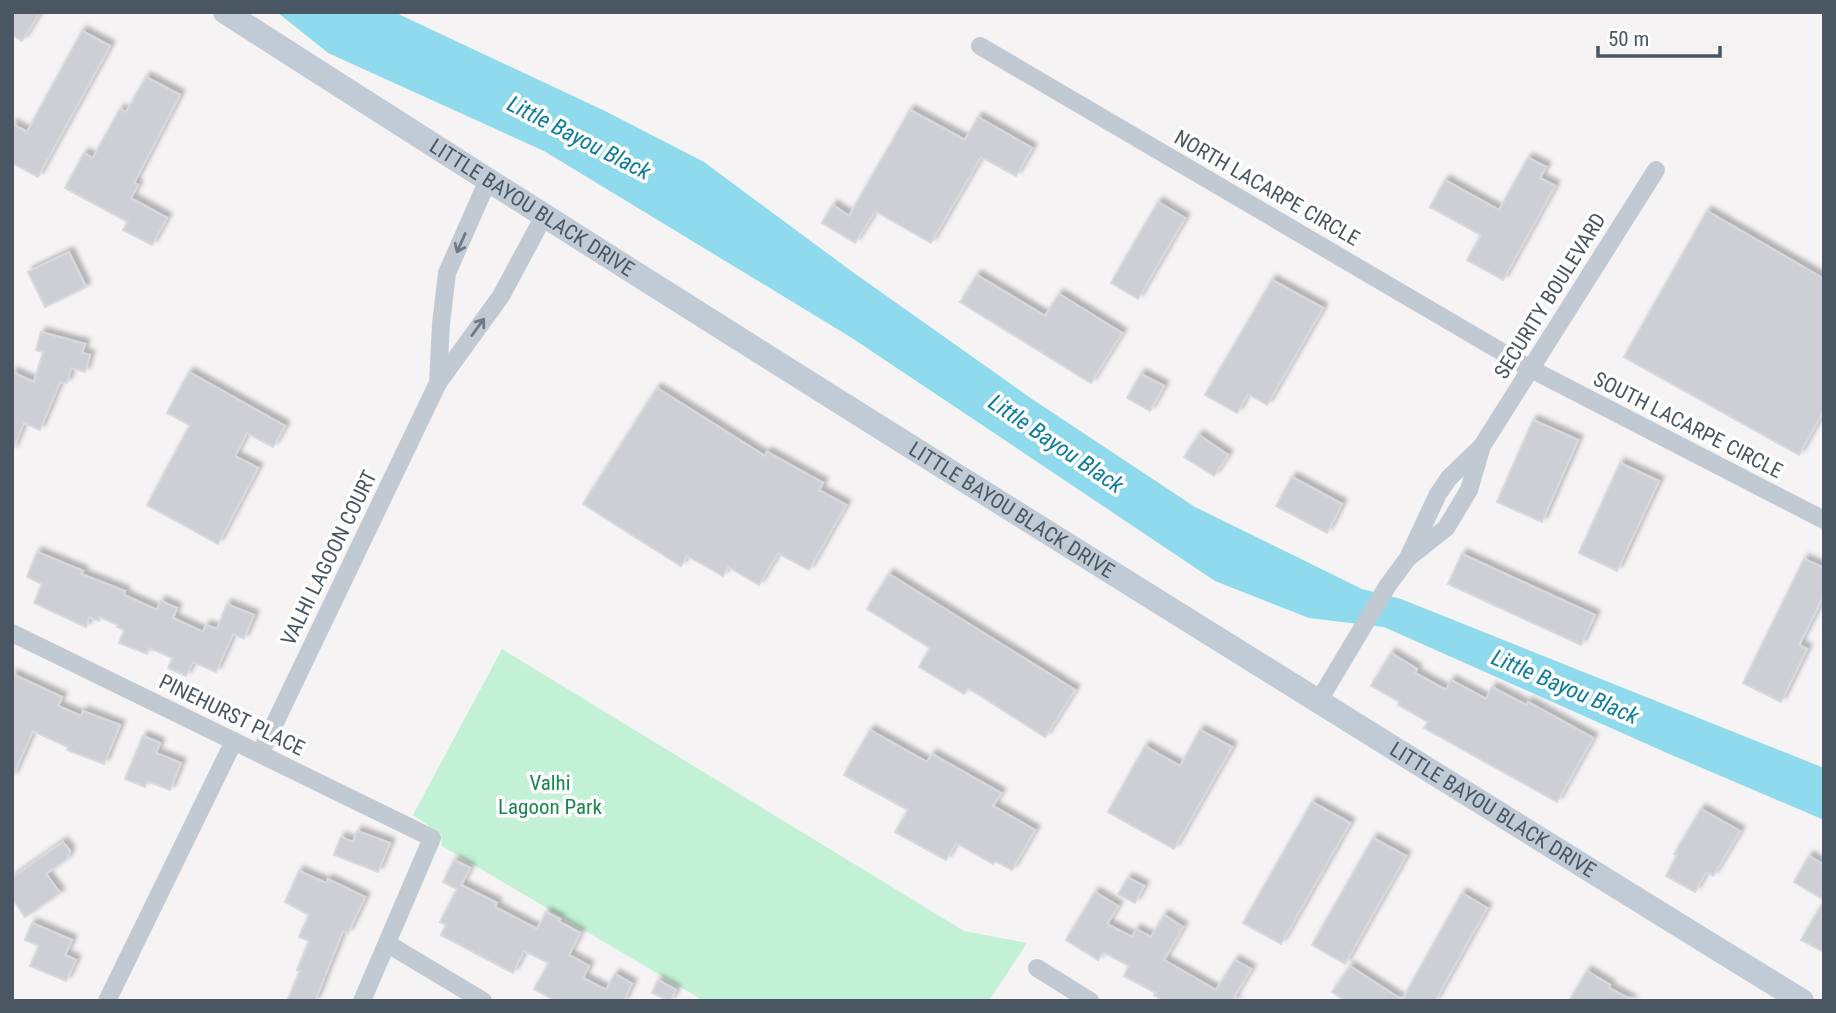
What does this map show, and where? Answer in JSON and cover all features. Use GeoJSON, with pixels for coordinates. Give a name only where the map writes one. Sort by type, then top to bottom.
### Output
{"type":"FeatureCollection","features":[{"type":"Feature","properties":{"kind":"main road","name":"LITTLE BAYOU BLACK DRIVE"},"geometry":{"type":"LineString","coordinates":[[225,12],[544,216],[1318,702],[1802,1001]]}},
{"type":"Feature","properties":{"kind":"street","name":"NORTH LACARPE CIRCLE"},"geometry":{"type":"LineString","coordinates":[[980,46],[1531,369]]}},
{"type":"Feature","properties":{"kind":"street","name":"SECURITY BOULEVARD"},"geometry":{"type":"LineString","coordinates":[[1318,702],[1388,585],[1408,558],[1446,528],[1469,489],[1482,446],[1656,170]]}},
{"type":"Feature","properties":{"kind":"street","name":"VALHI LAGOON COURT"},"geometry":{"type":"LineString","coordinates":[[438,383],[447,273],[488,180]]}},
{"type":"Feature","properties":{"kind":"street","name":"VALHI LAGOON COURT"},"geometry":{"type":"LineString","coordinates":[[260,754],[438,383],[501,296],[544,216]]}},
{"type":"Feature","properties":{"kind":"street","name":"SOUTH LACARPE CIRCLE"},"geometry":{"type":"LineString","coordinates":[[1531,369],[1824,520]]}},
{"type":"Feature","properties":{"kind":"street","name":"PINEHURST PLACE"},"geometry":{"type":"LineString","coordinates":[[12,633],[432,838],[388,944]]}},
{"type":"Feature","properties":{"kind":"street"},"geometry":{"type":"LineString","coordinates":[[107,1001],[234,741]]}},
{"type":"Feature","properties":{"kind":"street"},"geometry":{"type":"LineString","coordinates":[[362,1001],[388,944],[483,1001]]}},
{"type":"Feature","properties":{"kind":"street"},"geometry":{"type":"LineString","coordinates":[[1037,968],[1090,1001]]}},
{"type":"Feature","properties":{"kind":"green space","name":"Valhi Lagoon Park"},"geometry":{"type":"Polygon","coordinates":[[[502,649],[964,931],[1027,943],[989,1001],[704,1001],[442,846],[441,834],[413,815],[502,649]]]}},
{"type":"Feature","properties":{"kind":"water","name":"Little Bayou Black"},"geometry":{"type":"Polygon","coordinates":[[[277,12],[394,12],[605,111],[704,162],[854,273],[1032,399],[1195,507],[1362,589],[1401,599],[1824,768],[1824,820],[1384,627],[1309,618],[1215,581],[852,338],[544,151],[328,53],[277,12]]]}},
{"type":"Feature","properties":{"kind":"building"},"geometry":{"type":"Polygon","coordinates":[[[12,12],[40,12],[22,41],[12,35],[12,12]]]}},
{"type":"Feature","properties":{"kind":"building"},"geometry":{"type":"Polygon","coordinates":[[[82,31],[110,46],[38,177],[12,163],[12,124],[27,132],[82,31]]]}},
{"type":"Feature","properties":{"kind":"building"},"geometry":{"type":"Polygon","coordinates":[[[146,77],[180,95],[134,183],[138,185],[131,198],[167,218],[152,245],[123,230],[128,222],[65,188],[84,153],[93,158],[120,109],[126,112],[146,77]]]}},
{"type":"Feature","properties":{"kind":"building"},"geometry":{"type":"Polygon","coordinates":[[[910,110],[965,140],[978,117],[1032,148],[1016,176],[981,157],[931,243],[875,211],[855,243],[822,223],[833,205],[849,216],[910,110]]]}},
{"type":"Feature","properties":{"kind":"building"},"geometry":{"type":"Polygon","coordinates":[[[1528,158],[1546,167],[1540,178],[1555,186],[1503,280],[1467,260],[1481,235],[1430,207],[1445,180],[1499,210],[1528,158]]]}},
{"type":"Feature","properties":{"kind":"building"},"geometry":{"type":"Polygon","coordinates":[[[1158,202],[1185,218],[1138,299],[1111,283],[1158,202]]]}},
{"type":"Feature","properties":{"kind":"building"},"geometry":{"type":"Polygon","coordinates":[[[1707,211],[1824,279],[1824,410],[1799,455],[1624,357],[1707,211]]]}},
{"type":"Feature","properties":{"kind":"building"},"geometry":{"type":"Polygon","coordinates":[[[69,252],[86,287],[45,307],[28,272],[69,252]]]}},
{"type":"Feature","properties":{"kind":"building"},"geometry":{"type":"Polygon","coordinates":[[[977,275],[1045,316],[1059,294],[1122,333],[1091,383],[960,302],[977,275]]]}},
{"type":"Feature","properties":{"kind":"building"},"geometry":{"type":"Polygon","coordinates":[[[1272,280],[1323,308],[1267,405],[1248,394],[1237,413],[1205,395],[1272,280]]]}},
{"type":"Feature","properties":{"kind":"building"},"geometry":{"type":"Polygon","coordinates":[[[41,332],[85,344],[82,353],[90,355],[85,372],[71,368],[67,383],[60,382],[40,430],[24,423],[12,451],[12,372],[34,382],[43,352],[36,350],[41,332]]]}},
{"type":"Feature","properties":{"kind":"building"},"geometry":{"type":"Polygon","coordinates":[[[189,372],[285,426],[273,447],[247,433],[235,456],[258,468],[218,544],[147,505],[190,425],[167,413],[189,372]]]}},
{"type":"Feature","properties":{"kind":"building"},"geometry":{"type":"Polygon","coordinates":[[[1141,374],[1164,386],[1150,411],[1127,398],[1141,374]]]}},
{"type":"Feature","properties":{"kind":"building"},"geometry":{"type":"Polygon","coordinates":[[[657,388],[765,456],[767,452],[823,483],[819,490],[846,505],[809,570],[778,553],[759,585],[728,567],[723,576],[687,556],[681,566],[583,504],[657,388]]]}},
{"type":"Feature","properties":{"kind":"building"},"geometry":{"type":"Polygon","coordinates":[[[1533,420],[1578,440],[1542,522],[1497,502],[1533,420]]]}},
{"type":"Feature","properties":{"kind":"building"},"geometry":{"type":"Polygon","coordinates":[[[1199,435],[1228,455],[1214,476],[1184,457],[1199,435]]]}},
{"type":"Feature","properties":{"kind":"building"},"geometry":{"type":"Polygon","coordinates":[[[1620,463],[1659,481],[1617,571],[1579,553],[1620,463]]]}},
{"type":"Feature","properties":{"kind":"building"},"geometry":{"type":"Polygon","coordinates":[[[1292,477],[1342,504],[1327,533],[1276,506],[1292,477]]]}},
{"type":"Feature","properties":{"kind":"building"},"geometry":{"type":"Polygon","coordinates":[[[37,552],[83,571],[81,574],[125,591],[124,595],[157,610],[161,601],[177,608],[173,618],[203,632],[206,625],[217,629],[227,604],[254,615],[244,639],[233,634],[216,672],[193,662],[186,676],[168,668],[173,658],[149,648],[147,654],[119,643],[124,630],[117,627],[118,625],[100,617],[99,621],[89,617],[86,627],[34,603],[42,584],[27,577],[37,552]]]}},
{"type":"Feature","properties":{"kind":"building"},"geometry":{"type":"Polygon","coordinates":[[[1462,554],[1595,615],[1581,645],[1448,584],[1462,554]]]}},
{"type":"Feature","properties":{"kind":"building"},"geometry":{"type":"Polygon","coordinates":[[[1804,559],[1824,568],[1824,595],[1799,645],[1807,649],[1781,702],[1743,683],[1804,559]]]}},
{"type":"Feature","properties":{"kind":"building"},"geometry":{"type":"Polygon","coordinates":[[[889,574],[1075,690],[1045,737],[968,688],[964,694],[919,667],[930,648],[867,609],[889,574]]]}},
{"type":"Feature","properties":{"kind":"building"},"geometry":{"type":"Polygon","coordinates":[[[1391,653],[1417,669],[1415,673],[1446,690],[1451,680],[1486,699],[1492,687],[1526,705],[1528,702],[1593,738],[1557,802],[1424,728],[1428,722],[1371,686],[1391,653]]]}},
{"type":"Feature","properties":{"kind":"building"},"geometry":{"type":"Polygon","coordinates":[[[12,674],[62,697],[58,706],[81,716],[83,711],[120,725],[104,764],[67,750],[68,747],[33,731],[12,778],[12,674]]]}},
{"type":"Feature","properties":{"kind":"building"},"geometry":{"type":"Polygon","coordinates":[[[870,730],[927,762],[932,754],[1001,793],[993,806],[1035,830],[1012,870],[995,861],[993,864],[956,843],[946,860],[895,832],[908,810],[844,775],[870,730]]]}},
{"type":"Feature","properties":{"kind":"building"},"geometry":{"type":"Polygon","coordinates":[[[1200,730],[1232,747],[1174,849],[1108,812],[1145,746],[1180,766],[1200,730]]]}},
{"type":"Feature","properties":{"kind":"building"},"geometry":{"type":"Polygon","coordinates":[[[143,736],[160,743],[156,753],[181,763],[170,790],[147,781],[145,787],[125,779],[143,736]]]}},
{"type":"Feature","properties":{"kind":"building"},"geometry":{"type":"Polygon","coordinates":[[[1312,802],[1350,823],[1281,944],[1243,923],[1312,802]]]}},
{"type":"Feature","properties":{"kind":"building"},"geometry":{"type":"Polygon","coordinates":[[[1701,809],[1740,831],[1713,876],[1706,872],[1695,892],[1666,876],[1677,855],[1674,854],[1701,809]]]}},
{"type":"Feature","properties":{"kind":"building"},"geometry":{"type":"Polygon","coordinates":[[[357,831],[390,843],[378,872],[334,855],[341,837],[353,842],[357,831]]]}},
{"type":"Feature","properties":{"kind":"building"},"geometry":{"type":"Polygon","coordinates":[[[1373,838],[1406,856],[1345,964],[1312,945],[1373,838]]]}},
{"type":"Feature","properties":{"kind":"building"},"geometry":{"type":"Polygon","coordinates":[[[63,842],[70,851],[67,859],[46,874],[60,893],[25,917],[12,898],[12,878],[63,842]]]}},
{"type":"Feature","properties":{"kind":"building"},"geometry":{"type":"Polygon","coordinates":[[[1809,856],[1824,865],[1824,900],[1794,882],[1809,856]]]}},
{"type":"Feature","properties":{"kind":"building"},"geometry":{"type":"Polygon","coordinates":[[[454,860],[470,868],[461,885],[497,903],[495,907],[537,929],[546,912],[580,933],[569,955],[589,966],[583,978],[606,990],[615,974],[632,984],[624,1000],[626,1001],[556,1001],[534,989],[549,963],[524,951],[513,973],[441,935],[446,925],[440,922],[457,889],[443,882],[454,860]]]}},
{"type":"Feature","properties":{"kind":"building"},"geometry":{"type":"Polygon","coordinates":[[[299,871],[326,883],[328,879],[365,897],[348,933],[343,931],[315,1001],[287,1001],[309,941],[299,937],[309,915],[285,902],[299,871]]]}},
{"type":"Feature","properties":{"kind":"building"},"geometry":{"type":"Polygon","coordinates":[[[1128,878],[1144,886],[1135,903],[1118,894],[1128,878]]]}},
{"type":"Feature","properties":{"kind":"building"},"geometry":{"type":"Polygon","coordinates":[[[1095,892],[1118,906],[1107,924],[1132,937],[1136,929],[1151,937],[1164,915],[1183,927],[1164,960],[1216,990],[1235,960],[1251,969],[1233,999],[1236,1001],[1164,1001],[1154,995],[1156,993],[1124,976],[1129,966],[1103,952],[1098,960],[1066,940],[1095,892]]]}},
{"type":"Feature","properties":{"kind":"building"},"geometry":{"type":"Polygon","coordinates":[[[1462,893],[1487,908],[1435,1001],[1346,1001],[1332,992],[1350,966],[1402,1000],[1462,893]]]}},
{"type":"Feature","properties":{"kind":"building"},"geometry":{"type":"Polygon","coordinates":[[[1824,901],[1824,952],[1801,940],[1824,901]]]}},
{"type":"Feature","properties":{"kind":"building"},"geometry":{"type":"Polygon","coordinates":[[[32,923],[72,940],[65,955],[76,960],[66,981],[30,966],[39,946],[25,940],[32,923]]]}},
{"type":"Feature","properties":{"kind":"building"},"geometry":{"type":"Polygon","coordinates":[[[1587,971],[1610,985],[1609,988],[1633,1001],[1569,1001],[1587,971]]]}},
{"type":"Feature","properties":{"kind":"building"},"geometry":{"type":"Polygon","coordinates":[[[658,980],[676,990],[670,1001],[652,993],[658,980]]]}}]}
